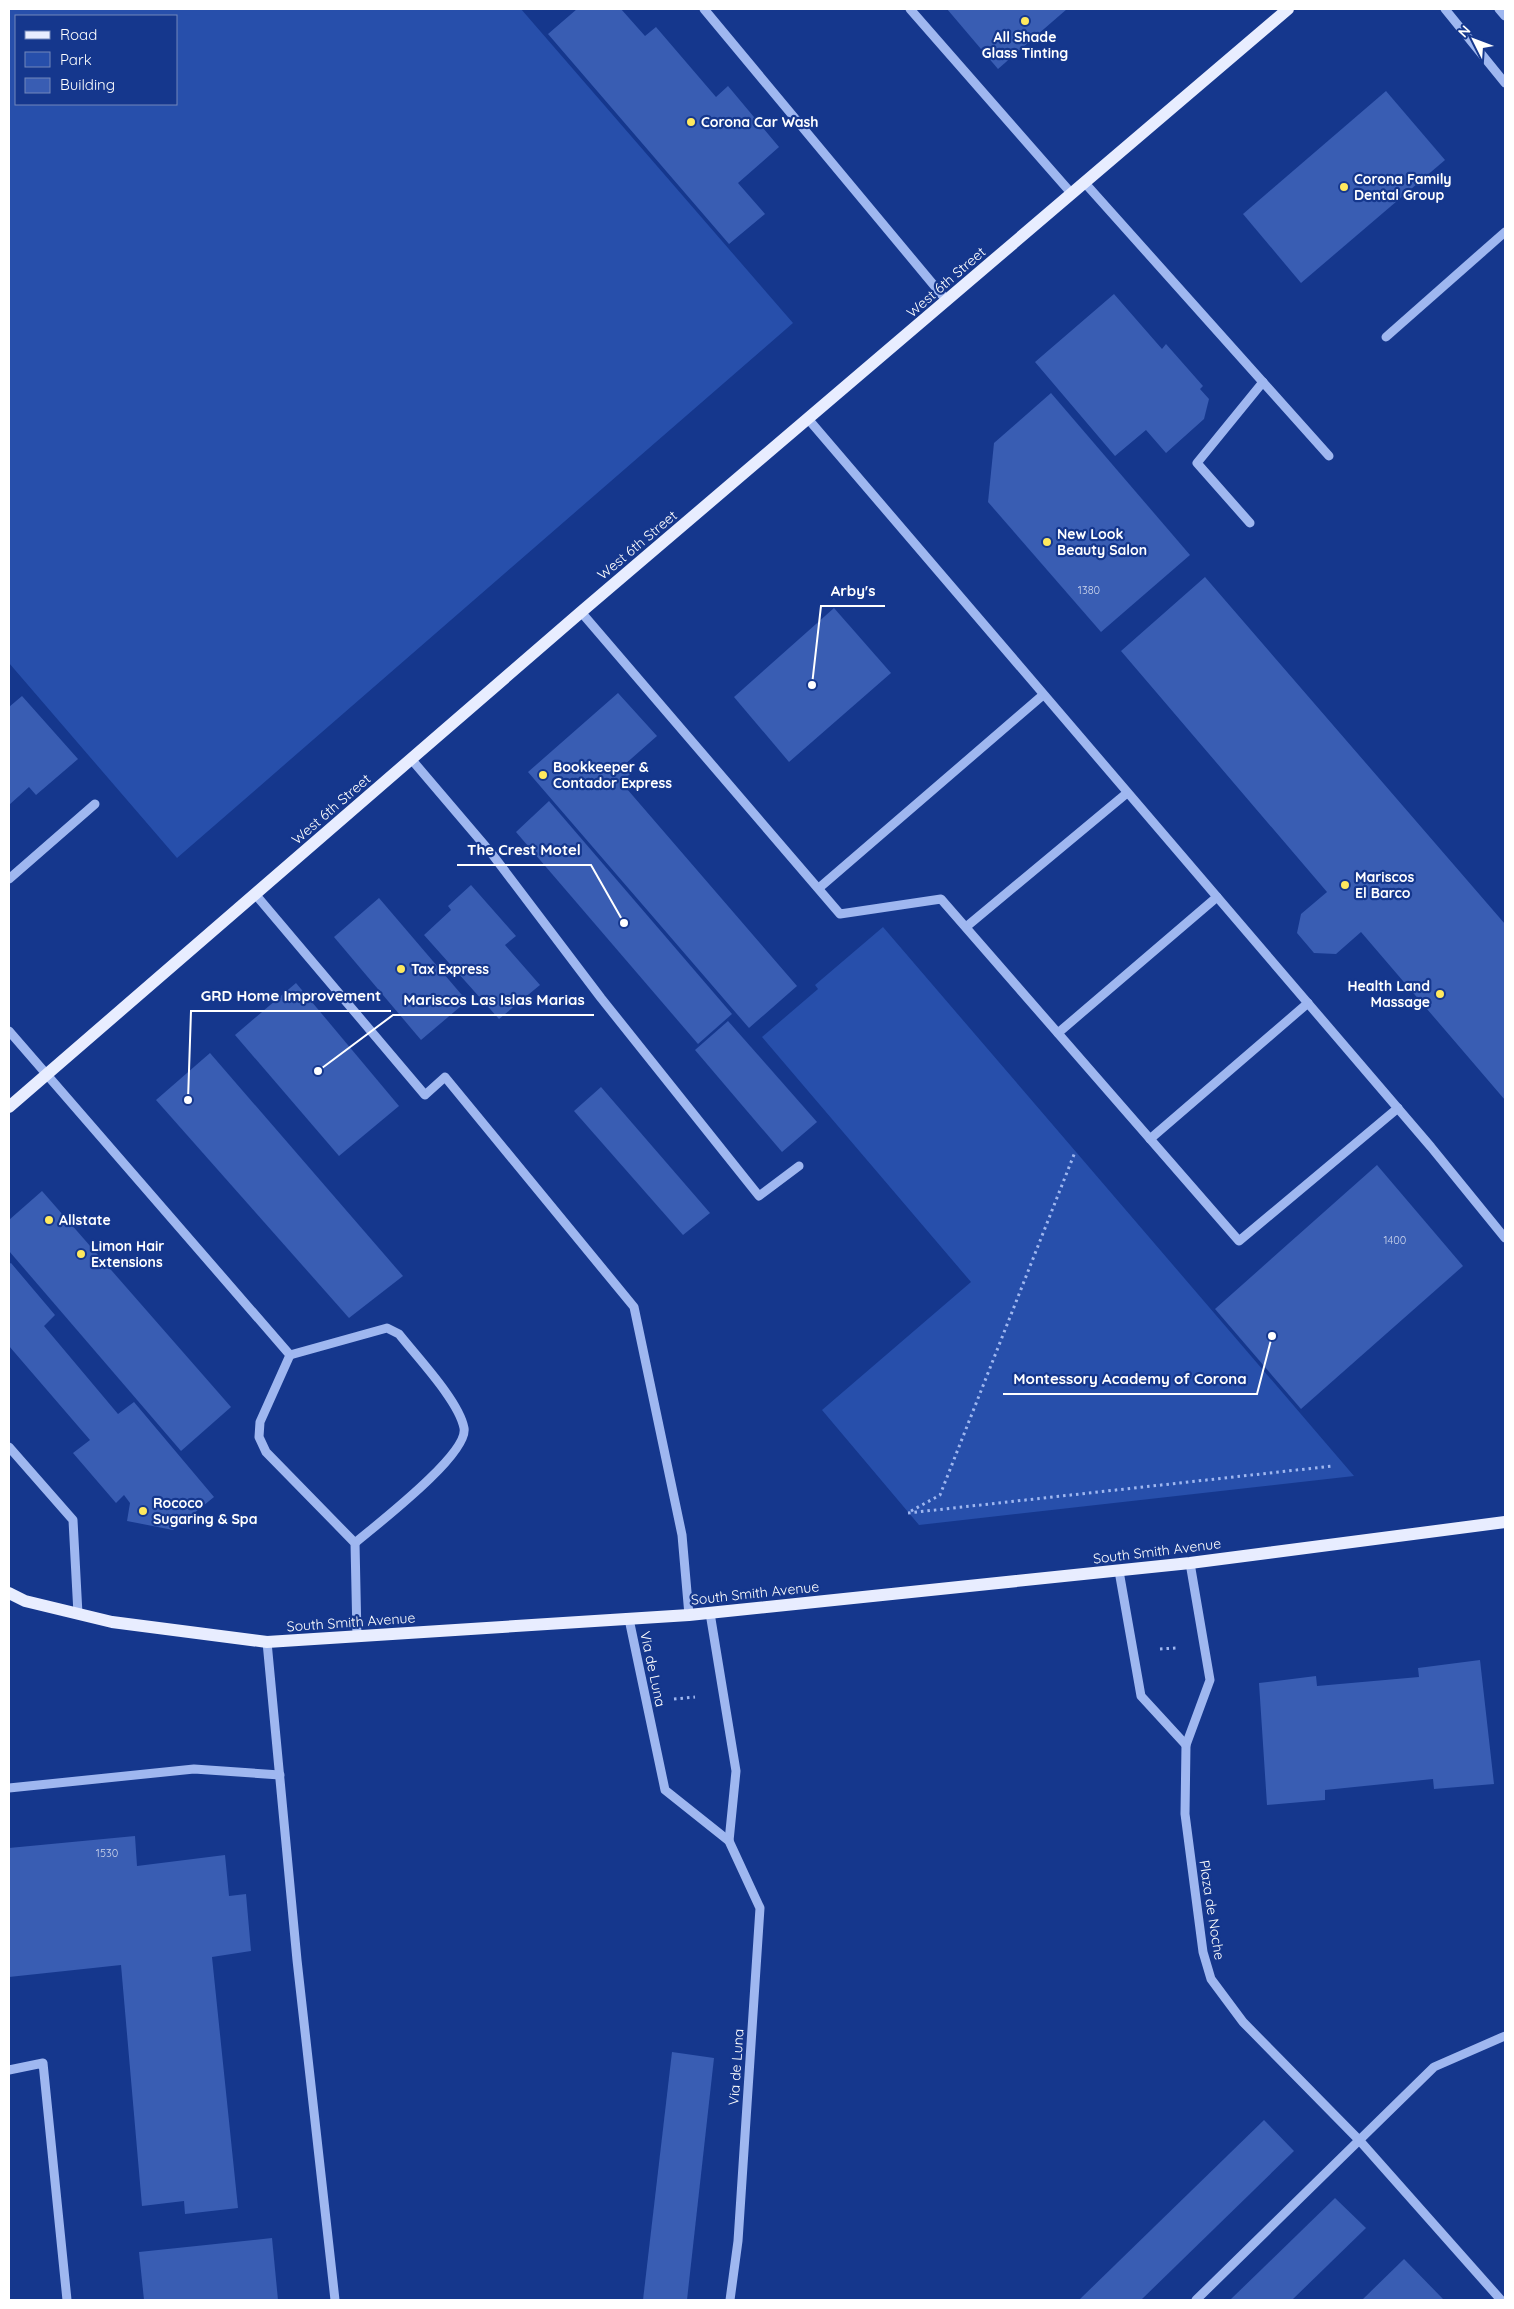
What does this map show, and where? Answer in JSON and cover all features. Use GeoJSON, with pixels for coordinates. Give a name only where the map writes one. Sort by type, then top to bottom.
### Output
{"type":"FeatureCollection","features":[{"type":"Feature","properties":{"kind":"main road","name":"West 6th Street"},"geometry":{"type":"LineString","coordinates":[[9,1107],[581,612],[809,420],[1084,182],[1288,9]]}},
{"type":"Feature","properties":{"kind":"main road","name":"South Smith Avenue"},"geometry":{"type":"LineString","coordinates":[[9,1593],[25,1601],[112,1622],[267,1642],[710,1613],[1190,1563],[1505,1522]]}},
{"type":"Feature","properties":{"kind":"street"},"geometry":{"type":"LineString","coordinates":[[704,9],[947,301]]}},
{"type":"Feature","properties":{"kind":"street"},"geometry":{"type":"LineString","coordinates":[[910,9],[1072,194]]}},
{"type":"Feature","properties":{"kind":"street"},"geometry":{"type":"LineString","coordinates":[[1445,9],[1505,83]]}},
{"type":"Feature","properties":{"kind":"street"},"geometry":{"type":"LineString","coordinates":[[1499,9],[1505,16]]}},
{"type":"Feature","properties":{"kind":"street"},"geometry":{"type":"LineString","coordinates":[[1084,182],[1329,456]]}},
{"type":"Feature","properties":{"kind":"street"},"geometry":{"type":"LineString","coordinates":[[1386,337],[1505,232]]}},
{"type":"Feature","properties":{"kind":"street"},"geometry":{"type":"LineString","coordinates":[[1250,523],[1197,463],[1263,382]]}},
{"type":"Feature","properties":{"kind":"street"},"geometry":{"type":"LineString","coordinates":[[809,420],[1398,1108],[1505,1238]]}},
{"type":"Feature","properties":{"kind":"street"},"geometry":{"type":"LineString","coordinates":[[581,612],[840,914],[941,899],[1239,1241],[1398,1108]]}},
{"type":"Feature","properties":{"kind":"street"},"geometry":{"type":"LineString","coordinates":[[819,888],[1043,695]]}},
{"type":"Feature","properties":{"kind":"street"},"geometry":{"type":"LineString","coordinates":[[412,760],[492,854],[607,1005],[759,1196],[800,1166]]}},
{"type":"Feature","properties":{"kind":"street"},"geometry":{"type":"LineString","coordinates":[[966,927],[1127,793]]}},
{"type":"Feature","properties":{"kind":"street"},"geometry":{"type":"LineString","coordinates":[[9,879],[95,804]]}},
{"type":"Feature","properties":{"kind":"street"},"geometry":{"type":"LineString","coordinates":[[255,894],[425,1095],[445,1077],[634,1307],[682,1535],[689,1615]]}},
{"type":"Feature","properties":{"kind":"street"},"geometry":{"type":"LineString","coordinates":[[1058,1033],[1217,897]]}},
{"type":"Feature","properties":{"kind":"street"},"geometry":{"type":"LineString","coordinates":[[1150,1139],[1308,1003]]}},
{"type":"Feature","properties":{"kind":"street"},"geometry":{"type":"LineString","coordinates":[[9,1031],[290,1355]]}},
{"type":"Feature","properties":{"kind":"street"},"geometry":{"type":"LineString","coordinates":[[290,1355],[387,1328],[399,1334],[459,1411],[465,1430],[459,1446],[444,1466],[355,1543]]}},
{"type":"Feature","properties":{"kind":"street"},"geometry":{"type":"LineString","coordinates":[[290,1355],[260,1422],[259,1437],[266,1452],[355,1543],[357,1637]]}},
{"type":"Feature","properties":{"kind":"street"},"geometry":{"type":"LineString","coordinates":[[9,1447],[73,1520],[78,1614]]}},
{"type":"Feature","properties":{"kind":"street","name":"Plaza de Noche"},"geometry":{"type":"LineString","coordinates":[[1190,1563],[1210,1680],[1186,1745],[1184,1814],[1202,1952],[1211,1979],[1243,2022],[1360,2142],[1501,2300]]}},
{"type":"Feature","properties":{"kind":"street"},"geometry":{"type":"LineString","coordinates":[[1119,1571],[1141,1696],[1186,1745]]}},
{"type":"Feature","properties":{"kind":"street"},"geometry":{"type":"LineString","coordinates":[[710,1613],[736,1772],[729,1841]]}},
{"type":"Feature","properties":{"kind":"street","name":"Via de Luna"},"geometry":{"type":"LineString","coordinates":[[628,1619],[665,1790],[729,1841],[760,1908],[738,2241],[730,2300]]}},
{"type":"Feature","properties":{"kind":"street"},"geometry":{"type":"LineString","coordinates":[[267,1642],[297,1960],[335,2300]]}},
{"type":"Feature","properties":{"kind":"street"},"geometry":{"type":"LineString","coordinates":[[9,1788],[194,1769],[280,1774]]}},
{"type":"Feature","properties":{"kind":"street"},"geometry":{"type":"LineString","coordinates":[[1196,2300],[1360,2142],[1434,2067],[1505,2036]]}},
{"type":"Feature","properties":{"kind":"street"},"geometry":{"type":"LineString","coordinates":[[9,2070],[43,2064],[67,2300]]}},
{"type":"Feature","properties":{"kind":"path"},"geometry":{"type":"LineString","coordinates":[[1076,1152],[940,1495],[908,1513],[1333,1466]]}},
{"type":"Feature","properties":{"kind":"path"},"geometry":{"type":"LineString","coordinates":[[1152,1650],[1183,1647]]}},
{"type":"Feature","properties":{"kind":"path"},"geometry":{"type":"LineString","coordinates":[[666,1700],[698,1696]]}},
{"type":"Feature","properties":{"kind":"green space"},"geometry":{"type":"Polygon","coordinates":[[[9,9],[521,9],[793,323],[177,858],[9,663],[9,9]]]}},
{"type":"Feature","properties":{"kind":"green space"},"geometry":{"type":"Polygon","coordinates":[[[883,927],[1354,1476],[919,1525],[822,1410],[971,1282],[762,1037],[818,989],[815,985],[883,927]]]}},
{"type":"Feature","properties":{"kind":"building","name":"Corona Car Wash"},"geometry":{"type":"Polygon","coordinates":[[[577,9],[621,9],[645,36],[656,27],[716,97],[728,86],[779,147],[738,183],[765,214],[729,244],[548,34],[577,9]]]}},
{"type":"Feature","properties":{"kind":"building"},"geometry":{"type":"Polygon","coordinates":[[[947,9],[1067,9],[998,69],[947,9]]]}},
{"type":"Feature","properties":{"kind":"building","name":"Corona Family Dental Group"},"geometry":{"type":"Polygon","coordinates":[[[1386,91],[1445,160],[1301,283],[1243,214],[1386,91]]]}},
{"type":"Feature","properties":{"kind":"building"},"geometry":{"type":"Polygon","coordinates":[[[1114,294],[1162,349],[1166,344],[1203,386],[1200,389],[1209,399],[1204,419],[1166,453],[1146,430],[1115,456],[1035,362],[1114,294]]]}},
{"type":"Feature","properties":{"kind":"building"},"geometry":{"type":"Polygon","coordinates":[[[1051,393],[1190,555],[1101,632],[988,502],[994,443],[1051,393]]]}},
{"type":"Feature","properties":{"kind":"building"},"geometry":{"type":"Polygon","coordinates":[[[1205,577],[1505,924],[1505,1100],[1361,932],[1336,954],[1314,953],[1297,933],[1301,914],[1327,892],[1121,651],[1205,577]]]}},
{"type":"Feature","properties":{"kind":"building"},"geometry":{"type":"Polygon","coordinates":[[[834,608],[891,673],[789,762],[734,697],[834,608]]]}},
{"type":"Feature","properties":{"kind":"building"},"geometry":{"type":"Polygon","coordinates":[[[618,693],[657,736],[623,766],[630,774],[621,782],[797,986],[749,1028],[528,772],[618,693]]]}},
{"type":"Feature","properties":{"kind":"building"},"geometry":{"type":"Polygon","coordinates":[[[22,696],[78,759],[36,795],[29,787],[9,805],[9,707],[22,696]]]}},
{"type":"Feature","properties":{"kind":"building"},"geometry":{"type":"Polygon","coordinates":[[[549,801],[732,1014],[698,1044],[516,832],[549,801]]]}},
{"type":"Feature","properties":{"kind":"building"},"geometry":{"type":"Polygon","coordinates":[[[471,885],[516,936],[505,945],[540,985],[499,1019],[424,935],[451,910],[448,906],[471,885]]]}},
{"type":"Feature","properties":{"kind":"building","name":"Tax Express"},"geometry":{"type":"Polygon","coordinates":[[[379,898],[467,1001],[421,1040],[334,937],[379,898]]]}},
{"type":"Feature","properties":{"kind":"building"},"geometry":{"type":"Polygon","coordinates":[[[296,983],[399,1106],[339,1156],[235,1035],[296,983]]]}},
{"type":"Feature","properties":{"kind":"building"},"geometry":{"type":"Polygon","coordinates":[[[728,1021],[817,1122],[782,1152],[695,1050],[728,1021]]]}},
{"type":"Feature","properties":{"kind":"building"},"geometry":{"type":"Polygon","coordinates":[[[210,1053],[403,1276],[349,1318],[156,1100],[210,1053]]]}},
{"type":"Feature","properties":{"kind":"building"},"geometry":{"type":"Polygon","coordinates":[[[601,1087],[710,1213],[683,1235],[574,1111],[601,1087]]]}},
{"type":"Feature","properties":{"kind":"building"},"geometry":{"type":"Polygon","coordinates":[[[1377,1165],[1463,1266],[1301,1409],[1215,1309],[1377,1165]]]}},
{"type":"Feature","properties":{"kind":"building"},"geometry":{"type":"Polygon","coordinates":[[[42,1191],[231,1407],[181,1451],[9,1251],[9,1220],[42,1191]]]}},
{"type":"Feature","properties":{"kind":"building"},"geometry":{"type":"Polygon","coordinates":[[[11,1263],[55,1315],[44,1326],[118,1414],[134,1402],[214,1497],[173,1530],[127,1521],[130,1503],[124,1495],[116,1503],[73,1453],[90,1440],[9,1346],[9,1264],[11,1263]]]}},
{"type":"Feature","properties":{"kind":"building"},"geometry":{"type":"Polygon","coordinates":[[[1480,1660],[1494,1784],[1434,1789],[1433,1779],[1325,1790],[1325,1800],[1267,1805],[1259,1683],[1316,1676],[1317,1686],[1419,1677],[1418,1668],[1480,1660]]]}},
{"type":"Feature","properties":{"kind":"building"},"geometry":{"type":"Polygon","coordinates":[[[135,1836],[137,1866],[225,1855],[229,1896],[246,1894],[251,1951],[212,1957],[238,2208],[185,2214],[184,2201],[142,2206],[121,1965],[9,1977],[9,1848],[135,1836]]]}},
{"type":"Feature","properties":{"kind":"building"},"geometry":{"type":"Polygon","coordinates":[[[672,2052],[714,2058],[687,2300],[643,2300],[672,2052]]]}},
{"type":"Feature","properties":{"kind":"building"},"geometry":{"type":"Polygon","coordinates":[[[1264,2120],[1294,2151],[1141,2300],[1079,2300],[1264,2120]]]}},
{"type":"Feature","properties":{"kind":"building"},"geometry":{"type":"Polygon","coordinates":[[[1335,2198],[1366,2228],[1292,2300],[1230,2300],[1335,2198]]]}},
{"type":"Feature","properties":{"kind":"building"},"geometry":{"type":"Polygon","coordinates":[[[272,2238],[278,2300],[144,2300],[139,2252],[272,2238]]]}},
{"type":"Feature","properties":{"kind":"building"},"geometry":{"type":"Polygon","coordinates":[[[1404,2259],[1444,2300],[1362,2300],[1404,2259]]]}},
{"type":"Feature","properties":{"kind":"place","name":"All Shade Glass Tinting"},"geometry":{"type":"Point","coordinates":[1025,21]}},
{"type":"Feature","properties":{"kind":"place","name":"Corona Car Wash"},"geometry":{"type":"Point","coordinates":[691,122]}},
{"type":"Feature","properties":{"kind":"place","name":"Corona Family Dental Group"},"geometry":{"type":"Point","coordinates":[1344,187]}},
{"type":"Feature","properties":{"kind":"place","name":"New Look Beauty Salon"},"geometry":{"type":"Point","coordinates":[1047,542]}},
{"type":"Feature","properties":{"kind":"place","name":"Arby's"},"geometry":{"type":"Point","coordinates":[812,685]}},
{"type":"Feature","properties":{"kind":"place","name":"Bookkeeper & Contador Express"},"geometry":{"type":"Point","coordinates":[543,775]}},
{"type":"Feature","properties":{"kind":"place","name":"Mariscos El Barco"},"geometry":{"type":"Point","coordinates":[1345,885]}},
{"type":"Feature","properties":{"kind":"place","name":"The Crest Motel"},"geometry":{"type":"Point","coordinates":[624,923]}},
{"type":"Feature","properties":{"kind":"place","name":"Tax Express"},"geometry":{"type":"Point","coordinates":[401,969]}},
{"type":"Feature","properties":{"kind":"place","name":"Health Land Massage"},"geometry":{"type":"Point","coordinates":[1440,994]}},
{"type":"Feature","properties":{"kind":"place","name":"Mariscos Las Islas Marias"},"geometry":{"type":"Point","coordinates":[318,1071]}},
{"type":"Feature","properties":{"kind":"place","name":"GRD Home Improvement"},"geometry":{"type":"Point","coordinates":[188,1100]}},
{"type":"Feature","properties":{"kind":"place","name":"Allstate"},"geometry":{"type":"Point","coordinates":[49,1220]}},
{"type":"Feature","properties":{"kind":"place","name":"Limon Hair Extensions"},"geometry":{"type":"Point","coordinates":[81,1254]}},
{"type":"Feature","properties":{"kind":"place","name":"Montessory Academy of Corona"},"geometry":{"type":"Point","coordinates":[1272,1336]}},
{"type":"Feature","properties":{"kind":"place","name":"Rococo Sugaring & Spa"},"geometry":{"type":"Point","coordinates":[143,1511]}}]}
